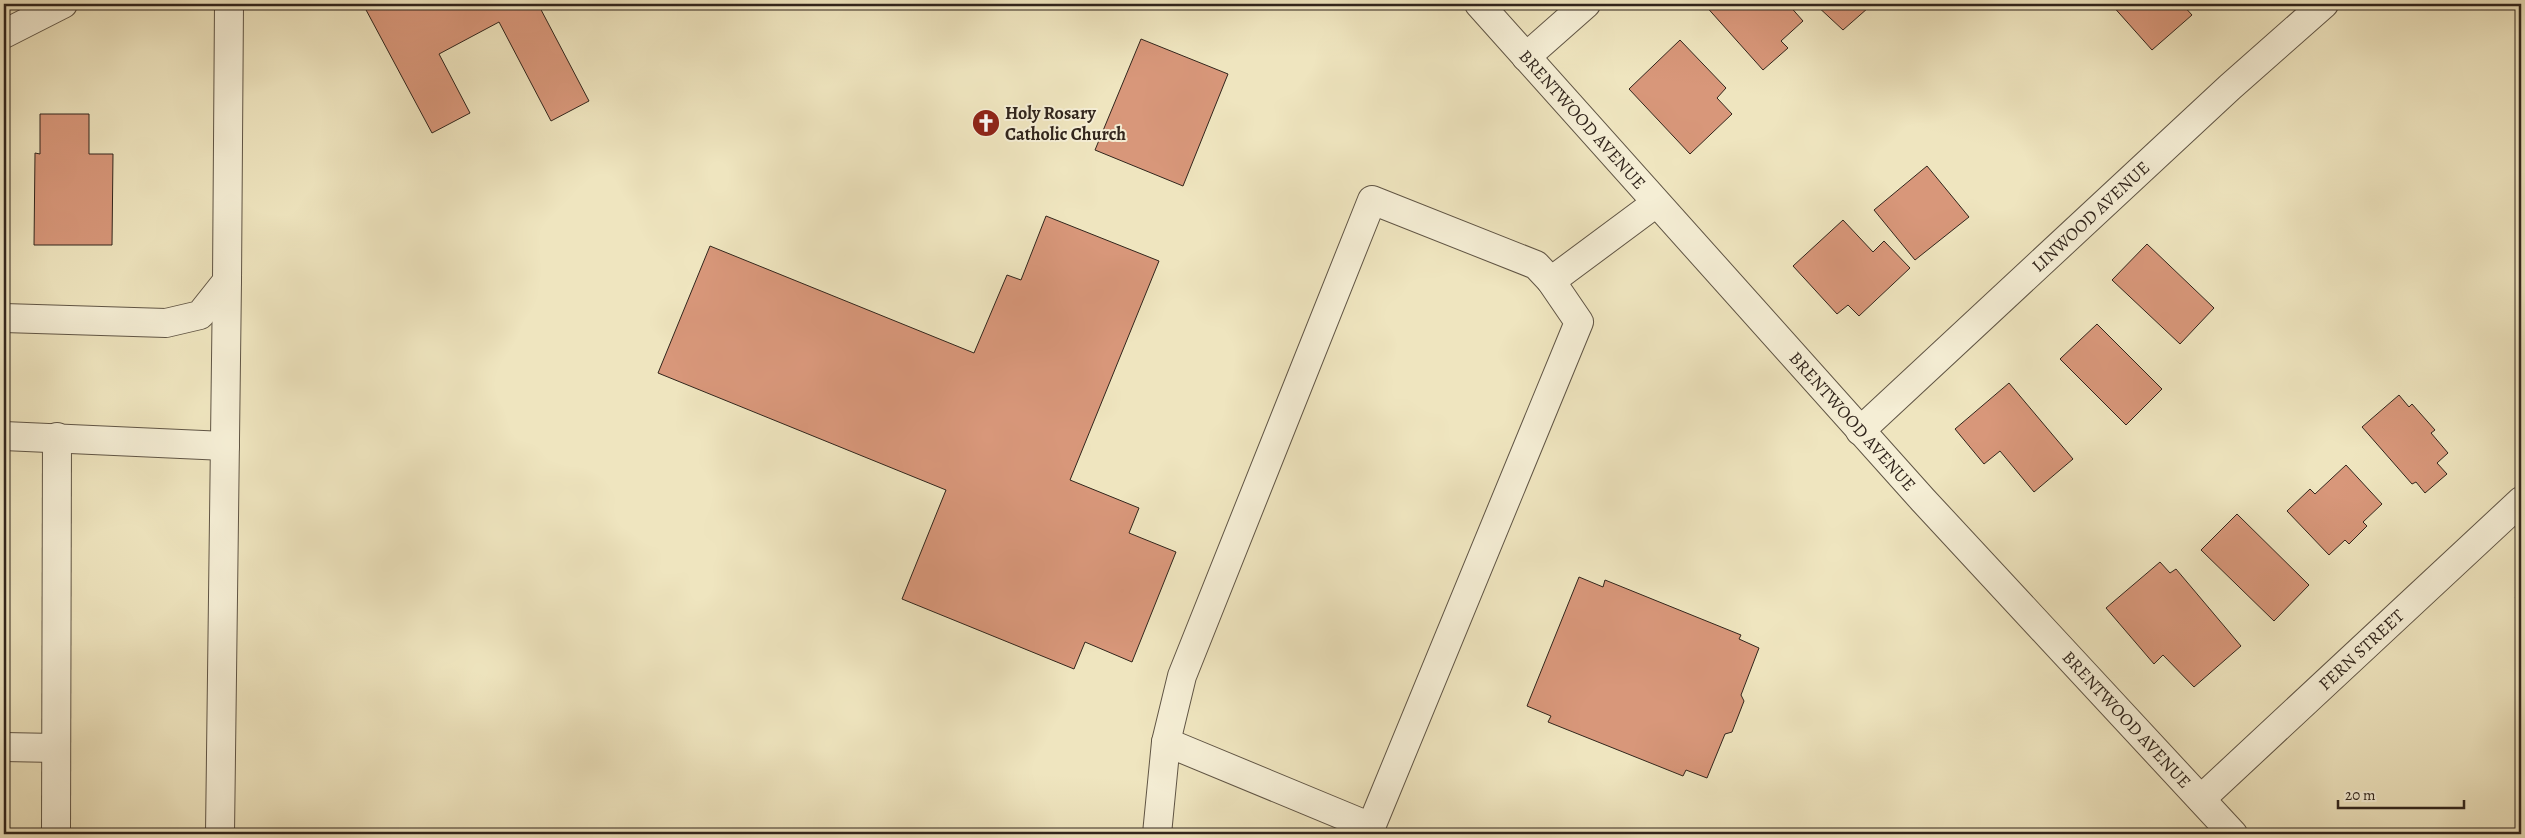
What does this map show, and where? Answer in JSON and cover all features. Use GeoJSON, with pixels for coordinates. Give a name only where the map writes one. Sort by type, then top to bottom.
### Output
{"type":"FeatureCollection","features":[{"type":"Feature","properties":{"kind":"street"},"geometry":{"type":"LineString","coordinates":[[220,834],[229,4]]}},
{"type":"Feature","properties":{"kind":"street","name":"BRENTWOOD AVENUE"},"geometry":{"type":"LineString","coordinates":[[1479,4],[1860,430],[2233,834]]}},
{"type":"Feature","properties":{"kind":"street"},"geometry":{"type":"LineString","coordinates":[[1526,57],[1586,4]]}},
{"type":"Feature","properties":{"kind":"street","name":"LINWOOD AVENUE"},"geometry":{"type":"LineString","coordinates":[[1860,430],[2230,88],[2324,4]]}},
{"type":"Feature","properties":{"kind":"street"},"geometry":{"type":"LineString","coordinates":[[4,34],[50,7]]}},
{"type":"Feature","properties":{"kind":"street"},"geometry":{"type":"LineString","coordinates":[[1157,834],[1166,742],[1182,676],[1372,200],[1536,265],[1551,281],[1579,322],[1371,827],[1166,742]]}},
{"type":"Feature","properties":{"kind":"street"},"geometry":{"type":"LineString","coordinates":[[1551,281],[1656,203]]}},
{"type":"Feature","properties":{"kind":"street"},"geometry":{"type":"LineString","coordinates":[[4,318],[166,323],[200,315],[227,281]]}},
{"type":"Feature","properties":{"kind":"street"},"geometry":{"type":"LineString","coordinates":[[4,436],[225,446]]}},
{"type":"Feature","properties":{"kind":"street"},"geometry":{"type":"LineString","coordinates":[[56,834],[57,437]]}},
{"type":"Feature","properties":{"kind":"street","name":"FERN STREET"},"geometry":{"type":"LineString","coordinates":[[2201,798],[2521,501]]}},
{"type":"Feature","properties":{"kind":"street"},"geometry":{"type":"LineString","coordinates":[[4,747],[56,748]]}},
{"type":"Feature","properties":{"kind":"building"},"geometry":{"type":"Polygon","coordinates":[[[373,4],[538,4],[589,101],[551,121],[499,22],[439,54],[470,113],[432,133],[365,8],[373,4]]]}},
{"type":"Feature","properties":{"kind":"building"},"geometry":{"type":"Polygon","coordinates":[[[1704,4],[1788,4],[1803,21],[1781,41],[1788,48],[1763,70],[1704,4]]]}},
{"type":"Feature","properties":{"kind":"building"},"geometry":{"type":"Polygon","coordinates":[[[1815,4],[1864,4],[1868,8],[1843,30],[1815,4]]]}},
{"type":"Feature","properties":{"kind":"building"},"geometry":{"type":"Polygon","coordinates":[[[2111,4],[2182,4],[2192,15],[2152,50],[2111,4]]]}},
{"type":"Feature","properties":{"kind":"building"},"geometry":{"type":"Polygon","coordinates":[[[1141,39],[1228,74],[1183,186],[1095,150],[1141,39]]]}},
{"type":"Feature","properties":{"kind":"building"},"geometry":{"type":"Polygon","coordinates":[[[1680,40],[1726,88],[1717,98],[1732,114],[1690,154],[1629,89],[1680,40]]]}},
{"type":"Feature","properties":{"kind":"building"},"geometry":{"type":"Polygon","coordinates":[[[40,114],[89,114],[89,154],[113,154],[112,245],[34,245],[35,153],[40,154],[40,114]]]}},
{"type":"Feature","properties":{"kind":"building"},"geometry":{"type":"Polygon","coordinates":[[[1927,166],[1969,217],[1915,260],[1874,210],[1927,166]]]}},
{"type":"Feature","properties":{"kind":"building"},"geometry":{"type":"Polygon","coordinates":[[[1046,216],[1159,261],[1070,480],[1139,508],[1129,533],[1176,552],[1132,662],[1085,642],[1074,669],[902,599],[946,490],[658,373],[710,246],[974,353],[1007,275],[1021,280],[1046,216]]]}},
{"type":"Feature","properties":{"kind":"building"},"geometry":{"type":"Polygon","coordinates":[[[1843,220],[1873,252],[1884,241],[1910,268],[1859,316],[1848,305],[1837,314],[1793,266],[1843,220]]]}},
{"type":"Feature","properties":{"kind":"building"},"geometry":{"type":"Polygon","coordinates":[[[2147,244],[2214,308],[2180,344],[2112,280],[2147,244]]]}},
{"type":"Feature","properties":{"kind":"building"},"geometry":{"type":"Polygon","coordinates":[[[2097,324],[2162,389],[2126,425],[2060,359],[2097,324]]]}},
{"type":"Feature","properties":{"kind":"building"},"geometry":{"type":"Polygon","coordinates":[[[2009,383],[2073,459],[2034,492],[2000,451],[1984,464],[1955,429],[2009,383]]]}},
{"type":"Feature","properties":{"kind":"building"},"geometry":{"type":"Polygon","coordinates":[[[2399,395],[2409,407],[2412,404],[2435,430],[2431,433],[2448,453],[2437,463],[2447,474],[2425,493],[2416,482],[2412,484],[2362,427],[2399,395]]]}},
{"type":"Feature","properties":{"kind":"building"},"geometry":{"type":"Polygon","coordinates":[[[2346,465],[2382,504],[2363,522],[2367,526],[2349,544],[2345,540],[2329,555],[2287,511],[2310,489],[2315,494],[2346,465]]]}},
{"type":"Feature","properties":{"kind":"building"},"geometry":{"type":"Polygon","coordinates":[[[2237,514],[2309,585],[2274,621],[2201,550],[2237,514]]]}},
{"type":"Feature","properties":{"kind":"building"},"geometry":{"type":"Polygon","coordinates":[[[2160,562],[2170,573],[2176,569],[2241,646],[2194,687],[2163,655],[2154,664],[2106,608],[2160,562]]]}},
{"type":"Feature","properties":{"kind":"building"},"geometry":{"type":"Polygon","coordinates":[[[1579,577],[1603,587],[1605,580],[1741,635],[1739,639],[1759,648],[1741,695],[1744,701],[1732,732],[1725,734],[1707,778],[1686,770],[1683,776],[1548,722],[1551,716],[1527,706],[1579,577]]]}},
{"type":"Feature","properties":{"kind":"building"},"geometry":{"type":"Polygon","coordinates":[[[2521,591],[2521,604],[2515,598],[2521,591]]]}},
{"type":"Feature","properties":{"kind":"place","name":"Holy Rosary Catholic Church"},"geometry":{"type":"Point","coordinates":[986,123]}}]}
